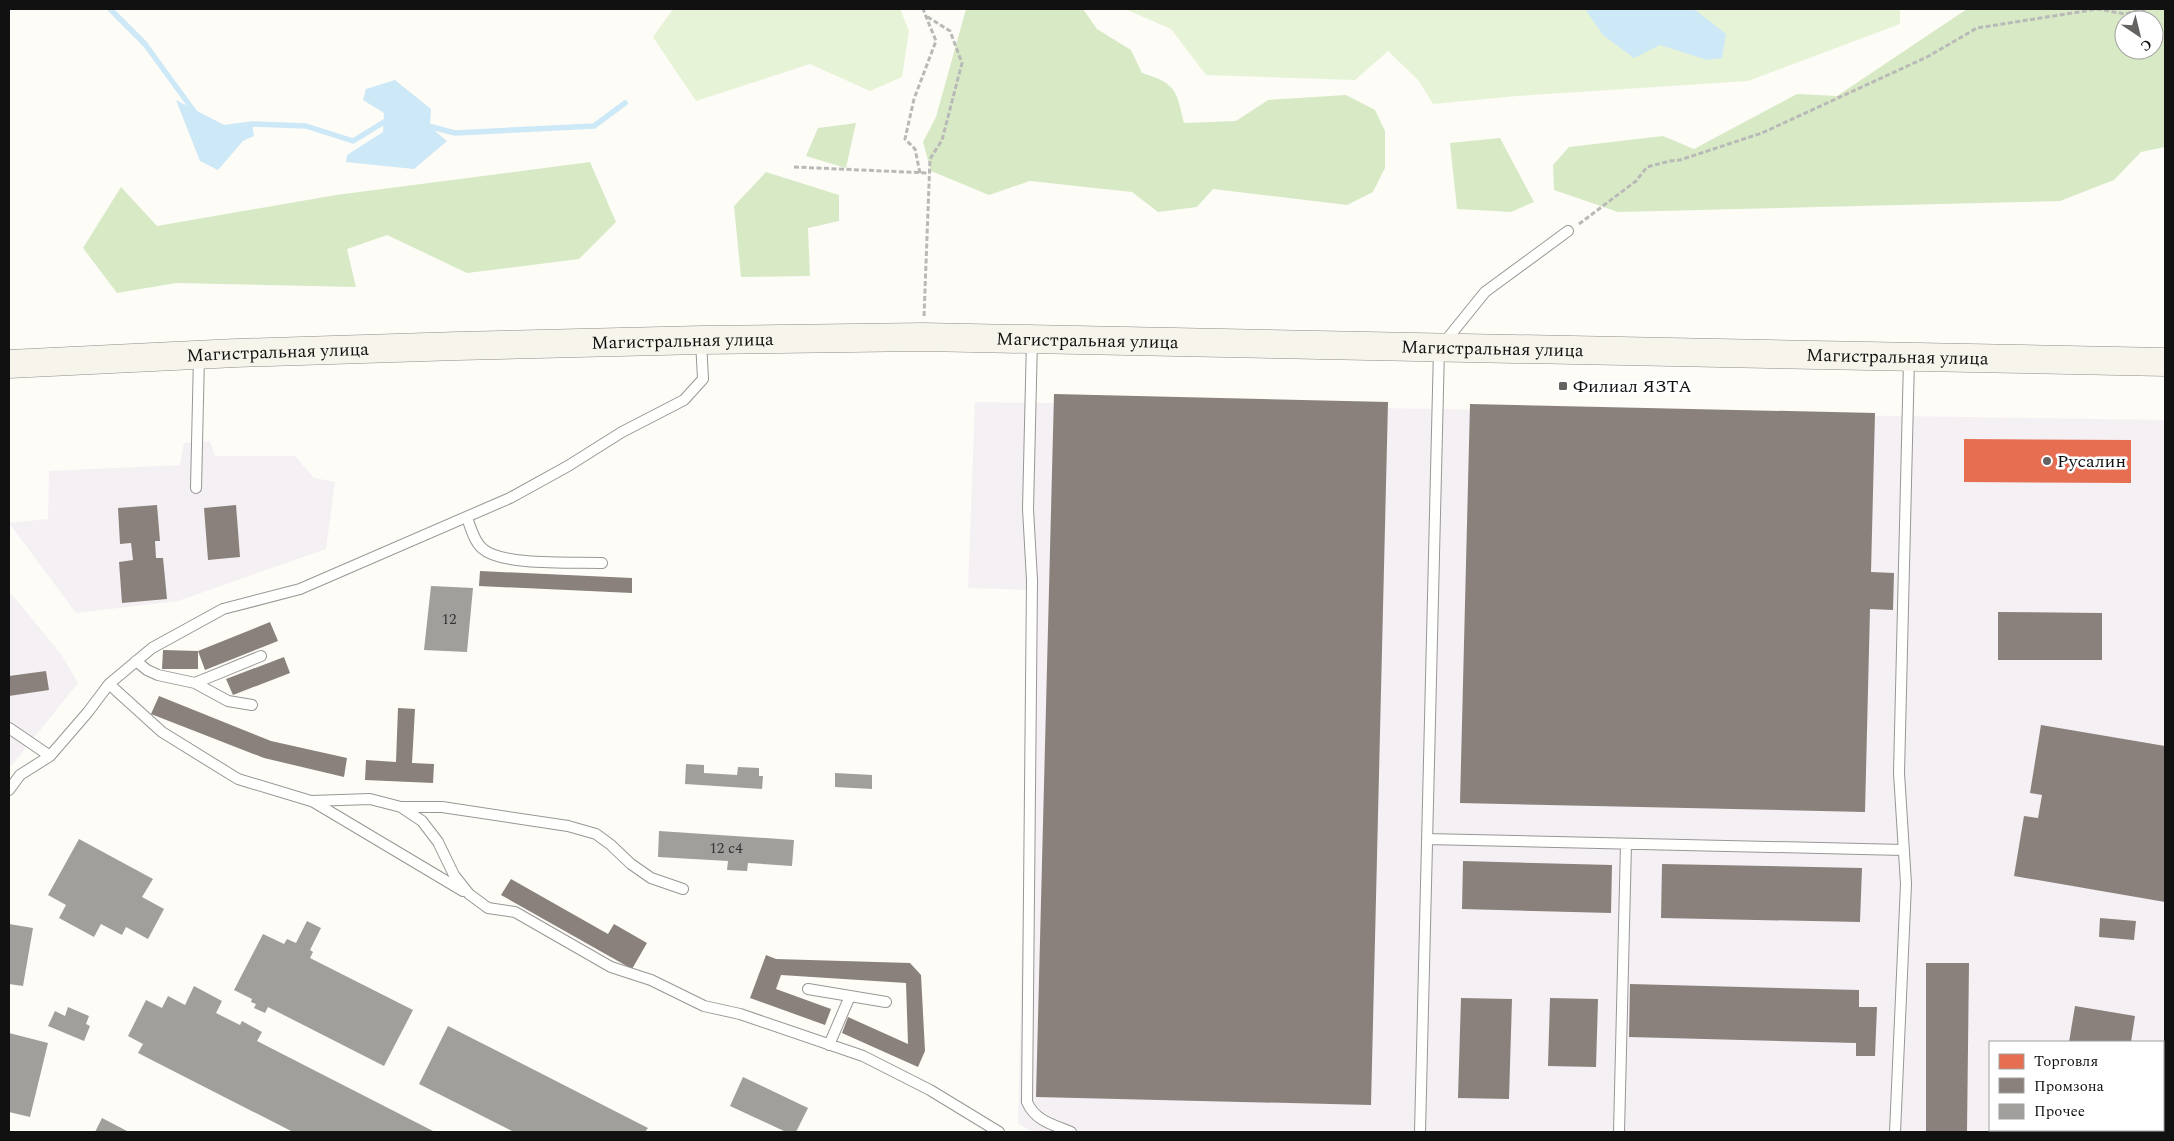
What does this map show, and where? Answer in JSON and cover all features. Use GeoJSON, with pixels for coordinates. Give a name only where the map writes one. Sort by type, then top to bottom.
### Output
{"type":"FeatureCollection","features":[{"type":"Feature","properties":{"kind":"main road","name":"Магистральная улица"},"geometry":{"type":"LineString","coordinates":[[9,364],[199,355],[701,340],[923,337],[2165,362]]}},
{"type":"Feature","properties":{"kind":"lane"},"geometry":{"type":"LineString","coordinates":[[1420,1132],[1439,348],[1485,292],[1568,231]]}},
{"type":"Feature","properties":{"kind":"lane"},"geometry":{"type":"LineString","coordinates":[[9,790],[20,775],[50,756],[88,712],[109,684],[152,648],[223,609],[300,589],[467,518],[510,498],[568,466],[622,432],[684,400],[703,379],[701,340]]}},
{"type":"Feature","properties":{"kind":"lane"},"geometry":{"type":"LineString","coordinates":[[1032,340],[1028,509],[1032,580],[1027,1102],[1031,1112],[1039,1118],[1071,1132]]}},
{"type":"Feature","properties":{"kind":"lane"},"geometry":{"type":"LineString","coordinates":[[196,488],[199,355]]}},
{"type":"Feature","properties":{"kind":"lane"},"geometry":{"type":"LineString","coordinates":[[1895,1132],[1906,884],[1899,773],[1910,356]]}},
{"type":"Feature","properties":{"kind":"lane"},"geometry":{"type":"LineString","coordinates":[[467,518],[481,548],[492,555],[510,560],[602,563]]}},
{"type":"Feature","properties":{"kind":"lane"},"geometry":{"type":"LineString","coordinates":[[194,683],[261,656]]}},
{"type":"Feature","properties":{"kind":"lane"},"geometry":{"type":"LineString","coordinates":[[136,661],[147,670],[158,675],[194,683],[228,701],[252,705]]}},
{"type":"Feature","properties":{"kind":"lane"},"geometry":{"type":"LineString","coordinates":[[109,684],[162,732],[238,779],[311,801],[470,894],[488,908],[515,912],[611,967],[650,980],[704,1006],[740,1014],[863,1056],[930,1090],[999,1132]]}},
{"type":"Feature","properties":{"kind":"lane"},"geometry":{"type":"LineString","coordinates":[[9,728],[50,756]]}},
{"type":"Feature","properties":{"kind":"lane"},"geometry":{"type":"LineString","coordinates":[[311,801],[370,798],[401,806],[450,808],[568,826],[596,834],[631,864],[652,878],[683,889]]}},
{"type":"Feature","properties":{"kind":"lane"},"geometry":{"type":"LineString","coordinates":[[401,806],[422,821],[438,842],[454,875],[470,894]]}},
{"type":"Feature","properties":{"kind":"lane"},"geometry":{"type":"LineString","coordinates":[[1427,839],[1904,850]]}},
{"type":"Feature","properties":{"kind":"lane"},"geometry":{"type":"LineString","coordinates":[[1619,1132],[1626,844]]}},
{"type":"Feature","properties":{"kind":"lane"},"geometry":{"type":"LineString","coordinates":[[808,989],[886,1002]]}},
{"type":"Feature","properties":{"kind":"lane"},"geometry":{"type":"LineString","coordinates":[[829,1045],[850,996]]}},
{"type":"Feature","properties":{"kind":"path"},"geometry":{"type":"LineString","coordinates":[[920,173],[915,148],[906,139],[914,98],[936,41],[923,9]]}},
{"type":"Feature","properties":{"kind":"path"},"geometry":{"type":"LineString","coordinates":[[1568,231],[1614,199],[1636,181],[1647,167],[1670,160],[1680,160],[1762,133],[1927,57],[1977,28],[2098,9],[2125,14],[2146,9]]}},
{"type":"Feature","properties":{"kind":"path"},"geometry":{"type":"LineString","coordinates":[[923,337],[930,159],[942,140],[962,63],[950,31],[926,16]]}},
{"type":"Feature","properties":{"kind":"path"},"geometry":{"type":"LineString","coordinates":[[794,167],[929,173]]}},
{"type":"Feature","properties":{"kind":"shaded area"},"geometry":{"type":"Polygon","coordinates":[[[975,402],[2165,420],[2165,1132],[1033,1132],[1018,1124],[1030,590],[968,588],[975,402]]]}},
{"type":"Feature","properties":{"kind":"shaded area"},"geometry":{"type":"Polygon","coordinates":[[[210,441],[215,456],[295,456],[314,478],[335,482],[326,549],[178,601],[76,613],[9,523],[48,519],[49,471],[180,465],[184,443],[210,441]]]}},
{"type":"Feature","properties":{"kind":"shaded area"},"geometry":{"type":"Polygon","coordinates":[[[9,591],[61,654],[78,683],[9,769],[9,591]]]}},
{"type":"Feature","properties":{"kind":"green space"},"geometry":{"type":"Polygon","coordinates":[[[673,9],[900,9],[909,31],[902,77],[870,91],[810,64],[696,101],[653,37],[673,9]]]}},
{"type":"Feature","properties":{"kind":"green space"},"geometry":{"type":"Polygon","coordinates":[[[966,9],[1083,9],[1097,29],[1131,50],[1142,73],[1169,85],[1179,103],[1184,123],[1236,121],[1268,100],[1346,95],[1375,110],[1385,131],[1385,168],[1373,192],[1347,205],[1213,189],[1197,207],[1158,212],[1132,192],[1030,181],[989,195],[931,171],[923,142],[936,117],[966,9]]]}},
{"type":"Feature","properties":{"kind":"green space"},"geometry":{"type":"Polygon","coordinates":[[[1125,9],[1900,9],[1900,24],[1748,81],[1517,96],[1433,104],[1419,81],[1388,51],[1355,80],[1206,75],[1171,29],[1125,9]]]}},
{"type":"Feature","properties":{"kind":"green space"},"geometry":{"type":"Polygon","coordinates":[[[1967,9],[2165,9],[2165,147],[2141,152],[2114,180],[2060,201],[1618,212],[1554,190],[1553,165],[1569,147],[1663,136],[1694,149],[1797,94],[1837,96],[1967,9]]]}},
{"type":"Feature","properties":{"kind":"green space"},"geometry":{"type":"Polygon","coordinates":[[[856,123],[846,168],[806,156],[818,128],[856,123]]]}},
{"type":"Feature","properties":{"kind":"green space"},"geometry":{"type":"Polygon","coordinates":[[[1500,138],[1534,202],[1511,212],[1457,209],[1450,143],[1500,138]]]}},
{"type":"Feature","properties":{"kind":"green space"},"geometry":{"type":"Polygon","coordinates":[[[590,162],[616,222],[579,259],[467,273],[387,235],[347,249],[356,287],[176,283],[117,293],[83,248],[121,187],[157,226],[336,195],[590,162]]]}},
{"type":"Feature","properties":{"kind":"green space"},"geometry":{"type":"Polygon","coordinates":[[[766,172],[839,195],[839,221],[808,228],[810,276],[741,277],[734,206],[766,172]]]}},
{"type":"Feature","properties":{"kind":"water"},"geometry":{"type":"Polygon","coordinates":[[[1585,9],[1694,9],[1726,34],[1722,58],[1707,60],[1660,45],[1634,58],[1603,35],[1585,9]]]}},
{"type":"Feature","properties":{"kind":"water"},"geometry":{"type":"Polygon","coordinates":[[[395,80],[431,109],[430,127],[447,141],[414,169],[346,162],[347,155],[383,132],[384,113],[363,100],[366,89],[395,80]]]}},
{"type":"Feature","properties":{"kind":"water"},"geometry":{"type":"Polygon","coordinates":[[[176,100],[228,127],[252,124],[254,136],[243,141],[218,170],[200,161],[176,100]]]}},
{"type":"Feature","properties":{"kind":"building: Торговля","name":"Русалин"},"geometry":{"type":"Polygon","coordinates":[[[1964,439],[2131,440],[2131,483],[1964,482],[1964,439]]]}},
{"type":"Feature","properties":{"kind":"building: Промзона"},"geometry":{"type":"Polygon","coordinates":[[[1054,394],[1388,402],[1371,1105],[1036,1097],[1054,394]]]}},
{"type":"Feature","properties":{"kind":"building: Промзона"},"geometry":{"type":"Polygon","coordinates":[[[1470,404],[1875,413],[1871,572],[1894,573],[1893,610],[1870,609],[1865,812],[1460,803],[1470,404]]]}},
{"type":"Feature","properties":{"kind":"building: Промзона"},"geometry":{"type":"Polygon","coordinates":[[[157,505],[160,541],[155,541],[156,558],[163,558],[167,599],[122,603],[119,562],[133,560],[131,543],[120,544],[118,508],[157,505]]]}},
{"type":"Feature","properties":{"kind":"building: Промзона"},"geometry":{"type":"Polygon","coordinates":[[[236,505],[240,557],[208,560],[204,508],[236,505]]]}},
{"type":"Feature","properties":{"kind":"building: Промзона"},"geometry":{"type":"Polygon","coordinates":[[[480,571],[632,578],[632,593],[479,586],[480,571]]]}},
{"type":"Feature","properties":{"kind":"building: Промзона"},"geometry":{"type":"Polygon","coordinates":[[[1998,612],[2102,613],[2102,660],[1998,660],[1998,612]]]}},
{"type":"Feature","properties":{"kind":"building: Промзона"},"geometry":{"type":"Polygon","coordinates":[[[270,622],[278,641],[205,670],[198,651],[270,622]]]}},
{"type":"Feature","properties":{"kind":"building: Промзона"},"geometry":{"type":"Polygon","coordinates":[[[163,650],[198,651],[198,669],[162,669],[163,650]]]}},
{"type":"Feature","properties":{"kind":"building: Промзона"},"geometry":{"type":"Polygon","coordinates":[[[284,657],[290,673],[233,695],[226,679],[284,657]]]}},
{"type":"Feature","properties":{"kind":"building: Промзона"},"geometry":{"type":"Polygon","coordinates":[[[46,671],[49,690],[9,696],[9,676],[46,671]]]}},
{"type":"Feature","properties":{"kind":"building: Промзона"},"geometry":{"type":"Polygon","coordinates":[[[159,696],[271,741],[347,758],[344,777],[264,758],[151,714],[159,696]]]}},
{"type":"Feature","properties":{"kind":"building: Промзона"},"geometry":{"type":"Polygon","coordinates":[[[398,708],[415,709],[412,763],[434,764],[433,783],[365,780],[366,760],[396,762],[398,708]]]}},
{"type":"Feature","properties":{"kind":"building: Промзона"},"geometry":{"type":"Polygon","coordinates":[[[2041,725],[2165,746],[2165,902],[2014,876],[2024,816],[2038,818],[2042,795],[2030,793],[2041,725]]]}},
{"type":"Feature","properties":{"kind":"building: Промзона"},"geometry":{"type":"Polygon","coordinates":[[[1463,861],[1612,865],[1611,913],[1462,909],[1463,861]]]}},
{"type":"Feature","properties":{"kind":"building: Промзона"},"geometry":{"type":"Polygon","coordinates":[[[1662,864],[1862,868],[1860,922],[1661,918],[1662,864]]]}},
{"type":"Feature","properties":{"kind":"building: Промзона"},"geometry":{"type":"Polygon","coordinates":[[[511,879],[608,934],[614,924],[647,943],[632,969],[501,895],[511,879]]]}},
{"type":"Feature","properties":{"kind":"building: Промзона"},"geometry":{"type":"Polygon","coordinates":[[[2100,918],[2136,921],[2134,940],[2099,937],[2100,918]]]}},
{"type":"Feature","properties":{"kind":"building: Промзона"},"geometry":{"type":"Polygon","coordinates":[[[766,955],[776,959],[910,963],[921,975],[925,1051],[918,1067],[842,1033],[848,1017],[908,1044],[906,983],[781,975],[776,989],[831,1009],[825,1025],[750,998],[766,955]]]}},
{"type":"Feature","properties":{"kind":"building: Промзона"},"geometry":{"type":"Polygon","coordinates":[[[1926,963],[1969,963],[1967,1132],[1926,1132],[1926,963]]]}},
{"type":"Feature","properties":{"kind":"building: Промзона"},"geometry":{"type":"Polygon","coordinates":[[[1630,984],[1859,990],[1859,1007],[1877,1007],[1875,1056],[1856,1056],[1856,1043],[1629,1037],[1630,984]]]}},
{"type":"Feature","properties":{"kind":"building: Промзона"},"geometry":{"type":"Polygon","coordinates":[[[1461,998],[1512,999],[1509,1099],[1458,1098],[1461,998]]]}},
{"type":"Feature","properties":{"kind":"building: Промзона"},"geometry":{"type":"Polygon","coordinates":[[[1550,998],[1598,999],[1596,1067],[1548,1066],[1550,998]]]}},
{"type":"Feature","properties":{"kind":"building: Промзона"},"geometry":{"type":"Polygon","coordinates":[[[2075,1006],[2135,1016],[2131,1041],[2069,1041],[2075,1006]]]}},
{"type":"Feature","properties":{"kind":"building: Промзона"},"geometry":{"type":"Polygon","coordinates":[[[2053,1131],[2116,1131],[2115,1132],[2053,1131]]]}},
{"type":"Feature","properties":{"kind":"building: Прочее"},"geometry":{"type":"Polygon","coordinates":[[[431,586],[473,588],[467,652],[424,650],[431,586]]]}},
{"type":"Feature","properties":{"kind":"building: Прочее"},"geometry":{"type":"Polygon","coordinates":[[[686,764],[704,765],[704,773],[737,775],[738,767],[759,768],[759,776],[763,776],[762,789],[685,784],[686,764]]]}},
{"type":"Feature","properties":{"kind":"building: Прочее"},"geometry":{"type":"Polygon","coordinates":[[[835,773],[872,775],[872,789],[835,787],[835,773]]]}},
{"type":"Feature","properties":{"kind":"building: Прочее"},"geometry":{"type":"Polygon","coordinates":[[[659,831],[794,840],[792,866],[748,863],[747,871],[727,870],[728,861],[658,857],[659,831]]]}},
{"type":"Feature","properties":{"kind":"building: Прочее"},"geometry":{"type":"Polygon","coordinates":[[[79,839],[153,879],[142,897],[164,909],[148,939],[126,927],[122,935],[101,924],[94,937],[59,918],[66,905],[48,895],[79,839]]]}},
{"type":"Feature","properties":{"kind":"building: Прочее"},"geometry":{"type":"Polygon","coordinates":[[[307,921],[321,928],[310,950],[313,952],[310,958],[413,1010],[384,1066],[268,1007],[265,1013],[254,1008],[256,1004],[251,1002],[252,999],[234,990],[263,934],[284,944],[287,939],[296,943],[307,921]]]}},
{"type":"Feature","properties":{"kind":"building: Прочее"},"geometry":{"type":"Polygon","coordinates":[[[9,924],[33,928],[23,986],[9,984],[9,924]]]}},
{"type":"Feature","properties":{"kind":"building: Прочее"},"geometry":{"type":"Polygon","coordinates":[[[194,986],[222,1001],[216,1013],[240,1025],[242,1021],[262,1032],[257,1041],[435,1132],[293,1132],[138,1053],[143,1044],[128,1036],[146,1000],[162,1008],[168,996],[185,1005],[194,986]]]}},
{"type":"Feature","properties":{"kind":"building: Прочее"},"geometry":{"type":"Polygon","coordinates":[[[68,1007],[89,1016],[86,1024],[90,1026],[84,1041],[48,1026],[55,1011],[65,1016],[68,1007]]]}},
{"type":"Feature","properties":{"kind":"building: Прочее"},"geometry":{"type":"Polygon","coordinates":[[[448,1026],[648,1128],[645,1132],[514,1132],[419,1084],[448,1026]]]}},
{"type":"Feature","properties":{"kind":"building: Прочее"},"geometry":{"type":"Polygon","coordinates":[[[9,1033],[48,1043],[30,1117],[9,1112],[9,1033]]]}},
{"type":"Feature","properties":{"kind":"building: Прочее"},"geometry":{"type":"Polygon","coordinates":[[[743,1077],[808,1108],[796,1132],[786,1132],[730,1106],[743,1077]]]}},
{"type":"Feature","properties":{"kind":"building: Прочее"},"geometry":{"type":"Polygon","coordinates":[[[102,1118],[129,1132],[95,1132],[102,1118]]]}},
{"type":"Feature","properties":{"kind":"waterway"},"geometry":{"type":"LineString","coordinates":[[110,9],[145,44],[196,114]]}},
{"type":"Feature","properties":{"kind":"waterway"},"geometry":{"type":"LineString","coordinates":[[424,125],[455,133],[594,126],[625,103]]}},
{"type":"Feature","properties":{"kind":"waterway"},"geometry":{"type":"LineString","coordinates":[[222,128],[252,124],[306,126],[353,141],[389,119]]}},
{"type":"Feature","properties":{"kind":"place","name":"Филиал ЯЗТА"},"geometry":{"type":"Point","coordinates":[1563,386]}},
{"type":"Feature","properties":{"kind":"place","name":"Русалин"},"geometry":{"type":"Point","coordinates":[2047,461]}}]}
